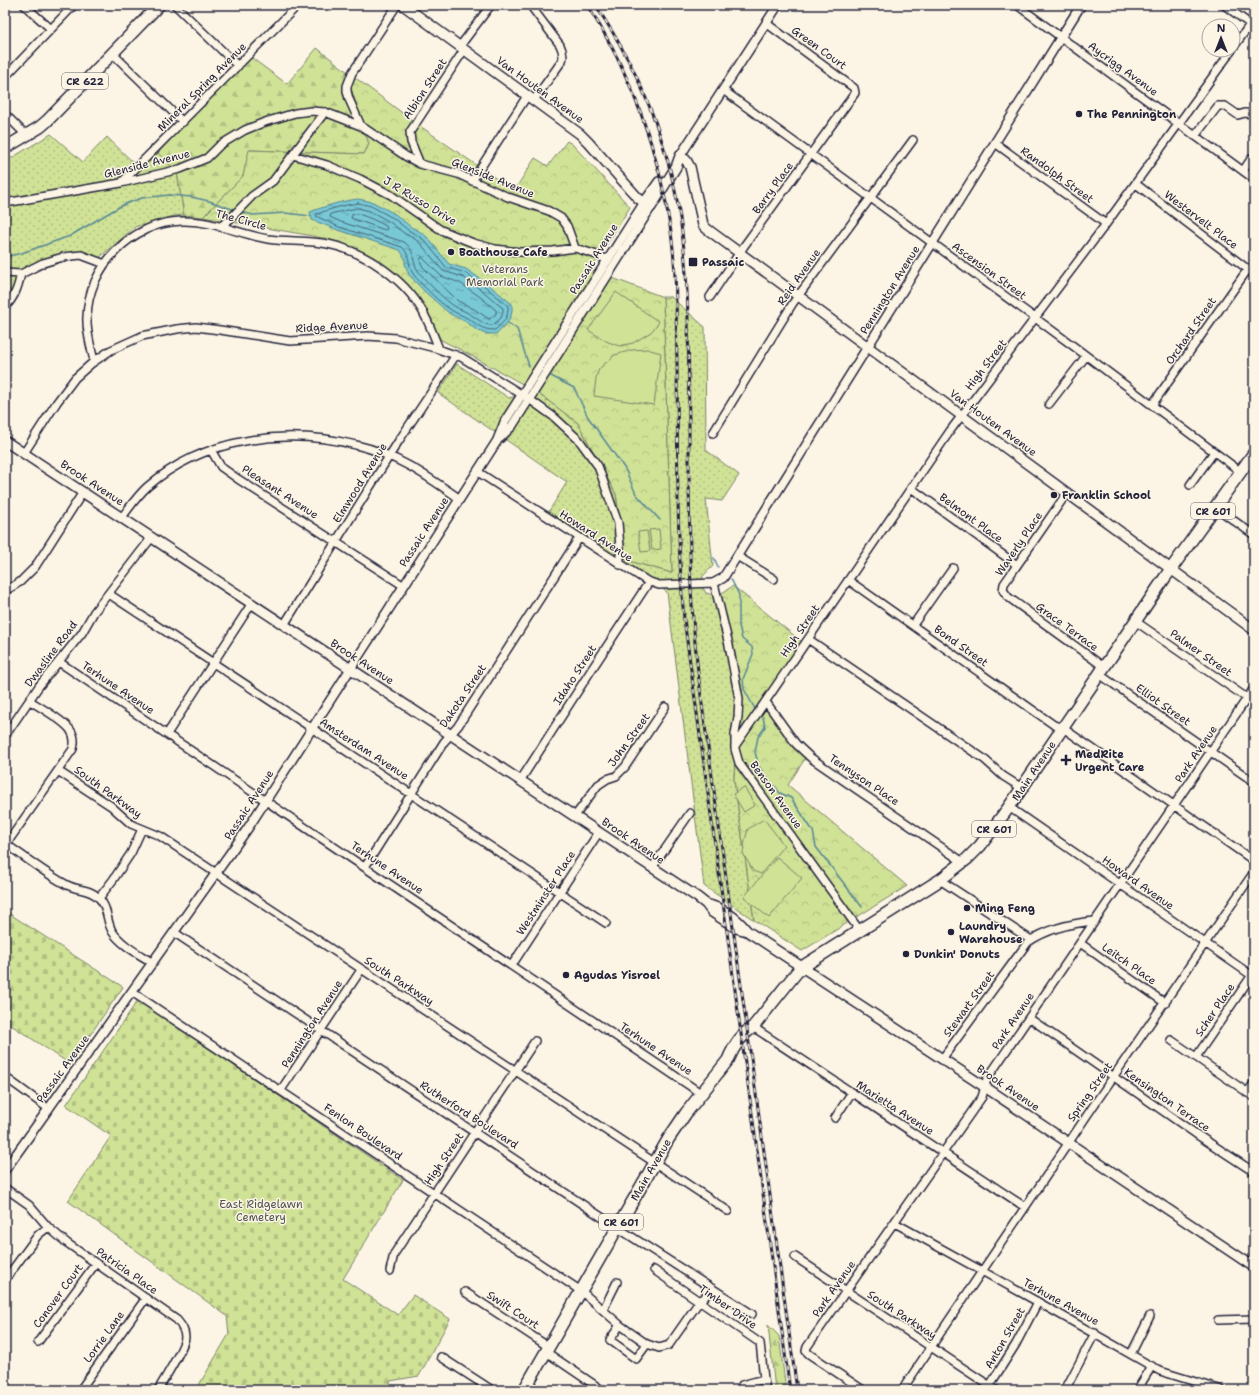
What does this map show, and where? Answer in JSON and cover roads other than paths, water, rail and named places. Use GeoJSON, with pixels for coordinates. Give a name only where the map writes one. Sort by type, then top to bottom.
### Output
{"type":"FeatureCollection","features":[{"type":"Feature","properties":{"kind":"main road","name":"CR 622"},"geometry":{"type":"LineString","coordinates":[[5,148],[47,121],[159,5]]}},
{"type":"Feature","properties":{"kind":"main road","name":"Van Houten Avenue"},"geometry":{"type":"LineString","coordinates":[[403,5],[588,142],[638,198],[647,205]]}},
{"type":"Feature","properties":{"kind":"main road","name":"Van Houten Avenue"},"geometry":{"type":"LineString","coordinates":[[680,156],[688,163],[690,168],[703,225],[1254,630]]}},
{"type":"Feature","properties":{"kind":"main road","name":"Passaic Avenue"},"geometry":{"type":"LineString","coordinates":[[647,205],[671,164],[680,156]]}},
{"type":"Feature","properties":{"kind":"main road","name":"Brook Avenue"},"geometry":{"type":"LineString","coordinates":[[5,441],[575,816],[706,904],[716,906],[740,922],[747,931],[985,1087],[1240,1256],[1254,1267]]}},
{"type":"Feature","properties":{"kind":"main road","name":"Main Avenue"},"geometry":{"type":"LineString","coordinates":[[524,1390],[654,1163],[676,1128],[728,1060],[736,1056],[752,1035],[753,1027],[802,967],[940,880],[963,862],[983,842],[1009,807],[1171,569],[1254,453]]}},
{"type":"Feature","properties":{"kind":"main road"},"geometry":{"type":"LineString","coordinates":[[1240,1256],[1254,1258]]}},
{"type":"Feature","properties":{"kind":"street"},"geometry":{"type":"LineString","coordinates":[[24,5],[51,30]]}},
{"type":"Feature","properties":{"kind":"street"},"geometry":{"type":"LineString","coordinates":[[5,77],[74,5]]}},
{"type":"Feature","properties":{"kind":"street"},"geometry":{"type":"LineString","coordinates":[[174,5],[238,66]]}},
{"type":"Feature","properties":{"kind":"street","name":"Mineral Spring Avenue"},"geometry":{"type":"LineString","coordinates":[[121,183],[298,5]]}},
{"type":"Feature","properties":{"kind":"street"},"geometry":{"type":"LineString","coordinates":[[361,126],[349,99],[347,86],[352,73],[397,5]]}},
{"type":"Feature","properties":{"kind":"street","name":"Albion Street"},"geometry":{"type":"LineString","coordinates":[[420,164],[411,142],[410,132],[462,48],[491,5]]}},
{"type":"Feature","properties":{"kind":"street"},"geometry":{"type":"LineString","coordinates":[[472,181],[530,98],[562,61],[563,51],[560,45],[530,5]]}},
{"type":"Feature","properties":{"kind":"street","name":"Passaic Avenue"},"geometry":{"type":"LineString","coordinates":[[680,156],[778,5]]}},
{"type":"Feature","properties":{"kind":"street","name":"Aycrigg Avenue"},"geometry":{"type":"LineString","coordinates":[[1018,5],[1254,179]]}},
{"type":"Feature","properties":{"kind":"street","name":"Pennington Avenue"},"geometry":{"type":"LineString","coordinates":[[714,583],[723,578],[737,556],[1081,5]]}},
{"type":"Feature","properties":{"kind":"street"},"geometry":{"type":"LineString","coordinates":[[1224,5],[1253,24]]}},
{"type":"Feature","properties":{"kind":"street","name":"Green Court"},"geometry":{"type":"LineString","coordinates":[[766,23],[854,88],[855,93]]}},
{"type":"Feature","properties":{"kind":"street","name":"High Street"},"geometry":{"type":"LineString","coordinates":[[1241,38],[1253,24]]}},
{"type":"Feature","properties":{"kind":"street"},"geometry":{"type":"LineString","coordinates":[[112,53],[183,122]]}},
{"type":"Feature","properties":{"kind":"street","name":"High Street"},"geometry":{"type":"LineString","coordinates":[[735,746],[961,415],[1136,184],[1226,58]]}},
{"type":"Feature","properties":{"kind":"street","name":"Ascension Street"},"geometry":{"type":"LineString","coordinates":[[723,90],[871,197],[1241,472]]}},
{"type":"Feature","properties":{"kind":"street","name":"Barry Place"},"geometry":{"type":"LineString","coordinates":[[710,297],[740,252],[855,93]]}},
{"type":"Feature","properties":{"kind":"street"},"geometry":{"type":"LineString","coordinates":[[1195,136],[1218,106],[1225,106],[1238,115],[1245,113],[1254,114]]}},
{"type":"Feature","properties":{"kind":"street","name":"Glenside Avenue"},"geometry":{"type":"LineString","coordinates":[[5,203],[121,183],[180,169],[207,158],[220,145],[245,130],[265,122],[295,113],[311,111],[325,112],[361,126],[407,158],[420,164],[458,174],[508,197],[549,211],[561,218],[567,226],[575,248]]}},
{"type":"Feature","properties":{"kind":"street"},"geometry":{"type":"LineString","coordinates":[[220,226],[252,196],[273,181],[325,112]]}},
{"type":"Feature","properties":{"kind":"street"},"geometry":{"type":"LineString","coordinates":[[5,114],[26,135]]}},
{"type":"Feature","properties":{"kind":"street","name":"Reid Avenue"},"geometry":{"type":"LineString","coordinates":[[713,433],[798,296],[913,140]]}},
{"type":"Feature","properties":{"kind":"street","name":"Randolph Street"},"geometry":{"type":"LineString","coordinates":[[995,143],[1106,224]]}},
{"type":"Feature","properties":{"kind":"street","name":"J R Russo Drive"},"geometry":{"type":"LineString","coordinates":[[293,155],[327,165],[360,179],[391,195],[441,230],[473,243],[495,249],[520,252],[553,251],[575,248],[608,260]]}},
{"type":"Feature","properties":{"kind":"street"},"geometry":{"type":"LineString","coordinates":[[1243,171],[1251,159],[1254,158]]}},
{"type":"Feature","properties":{"kind":"street","name":"Westervelt Place"},"geometry":{"type":"LineString","coordinates":[[1136,184],[1251,271]]}},
{"type":"Feature","properties":{"kind":"street","name":"Passaic Avenue"},"geometry":{"type":"LineString","coordinates":[[526,397],[608,260],[647,205]]}},
{"type":"Feature","properties":{"kind":"street","name":"Passaic Avenue"},"geometry":{"type":"LineString","coordinates":[[5,1170],[217,874],[478,472],[497,441],[505,421],[526,397],[615,264],[647,205]]}},
{"type":"Feature","properties":{"kind":"street","name":"The Circle"},"geometry":{"type":"LineString","coordinates":[[94,361],[87,326],[88,306],[94,283],[105,264],[120,245],[137,234],[159,225],[176,221],[200,221],[267,239],[329,244],[366,258],[388,273],[408,292],[426,318],[439,349]]}},
{"type":"Feature","properties":{"kind":"street"},"geometry":{"type":"LineString","coordinates":[[5,273],[21,274],[43,263],[63,257],[81,255],[105,264]]}},
{"type":"Feature","properties":{"kind":"street"},"geometry":{"type":"LineString","coordinates":[[608,260],[615,264]]}},
{"type":"Feature","properties":{"kind":"street","name":"Orchard Street"},"geometry":{"type":"LineString","coordinates":[[1152,405],[1251,271]]}},
{"type":"Feature","properties":{"kind":"street"},"geometry":{"type":"LineString","coordinates":[[5,307],[17,291],[21,274]]}},
{"type":"Feature","properties":{"kind":"street","name":"Ridge Avenue"},"geometry":{"type":"LineString","coordinates":[[24,453],[56,402],[75,378],[94,361],[111,350],[136,338],[152,333],[188,327],[220,330],[290,341],[350,336],[382,337],[410,341],[456,355],[472,363],[526,397],[554,417],[579,440],[598,466],[618,523],[620,565]]}},
{"type":"Feature","properties":{"kind":"street","name":"Elmwood Avenue"},"geometry":{"type":"LineString","coordinates":[[284,625],[389,457],[456,355]]}},
{"type":"Feature","properties":{"kind":"street"},"geometry":{"type":"LineString","coordinates":[[1049,404],[1086,356]]}},
{"type":"Feature","properties":{"kind":"street"},"geometry":{"type":"LineString","coordinates":[[122,518],[138,496],[156,480],[178,465],[211,450],[224,446],[250,440],[280,437],[313,438],[356,445],[413,467],[460,499]]}},
{"type":"Feature","properties":{"kind":"street","name":"Pleasant Avenue"},"geometry":{"type":"LineString","coordinates":[[211,450],[221,466],[238,479],[404,586]]}},
{"type":"Feature","properties":{"kind":"street"},"geometry":{"type":"LineString","coordinates":[[1190,485],[1214,452]]}},
{"type":"Feature","properties":{"kind":"street","name":"Howard Avenue"},"geometry":{"type":"LineString","coordinates":[[478,472],[640,578],[659,585],[714,583]]}},
{"type":"Feature","properties":{"kind":"street","name":"Belmont Place"},"geometry":{"type":"LineString","coordinates":[[911,488],[1017,565]]}},
{"type":"Feature","properties":{"kind":"street"},"geometry":{"type":"LineString","coordinates":[[6,590],[25,578],[35,567],[83,492]]}},
{"type":"Feature","properties":{"kind":"street","name":"Waverly Place"},"geometry":{"type":"LineString","coordinates":[[1017,604],[1005,595],[1003,590],[1004,584],[1067,493]]}},
{"type":"Feature","properties":{"kind":"street"},"geometry":{"type":"LineString","coordinates":[[1215,507],[1254,536]]}},
{"type":"Feature","properties":{"kind":"street","name":"Dwasline Road"},"geometry":{"type":"LineString","coordinates":[[5,736],[39,686],[82,632],[101,604],[152,537]]}},
{"type":"Feature","properties":{"kind":"street","name":"Dakota Street"},"geometry":{"type":"LineString","coordinates":[[365,867],[579,538]]}},
{"type":"Feature","properties":{"kind":"street"},"geometry":{"type":"LineString","coordinates":[[737,556],[774,579]]}},
{"type":"Feature","properties":{"kind":"street"},"geometry":{"type":"LineString","coordinates":[[913,625],[953,568]]}},
{"type":"Feature","properties":{"kind":"street","name":"Bond Street"},"geometry":{"type":"LineString","coordinates":[[848,580],[1054,725],[1063,728],[1254,861]]}},
{"type":"Feature","properties":{"kind":"street","name":"Idaho Street"},"geometry":{"type":"LineString","coordinates":[[520,780],[649,582]]}},
{"type":"Feature","properties":{"kind":"street","name":"Benson Avenue"},"geometry":{"type":"LineString","coordinates":[[714,583],[738,691],[739,716],[735,734],[735,746],[739,763],[860,930]]}},
{"type":"Feature","properties":{"kind":"street","name":"Amsterdam Avenue"},"geometry":{"type":"LineString","coordinates":[[109,594],[412,793],[606,923]]}},
{"type":"Feature","properties":{"kind":"street"},"geometry":{"type":"LineString","coordinates":[[167,734],[252,603]]}},
{"type":"Feature","properties":{"kind":"street","name":"Grace Terrace"},"geometry":{"type":"LineString","coordinates":[[1017,604],[1102,671]]}},
{"type":"Feature","properties":{"kind":"street","name":"Palmer Street"},"geometry":{"type":"LineString","coordinates":[[1135,621],[1254,703]]}},
{"type":"Feature","properties":{"kind":"street"},"geometry":{"type":"LineString","coordinates":[[808,639],[984,760],[1003,776],[1022,788]]}},
{"type":"Feature","properties":{"kind":"street","name":"Terhune Avenue"},"geometry":{"type":"LineString","coordinates":[[59,662],[702,1094]]}},
{"type":"Feature","properties":{"kind":"street","name":"Elliot Street"},"geometry":{"type":"LineString","coordinates":[[1102,671],[1210,752],[1254,782]]}},
{"type":"Feature","properties":{"kind":"street","name":"Park Avenue"},"geometry":{"type":"LineString","coordinates":[[863,1390],[809,1354],[806,1349],[845,1291],[982,1097],[987,1079],[1254,688]]}},
{"type":"Feature","properties":{"kind":"street"},"geometry":{"type":"LineString","coordinates":[[30,701],[69,727],[72,732],[74,743],[73,749],[5,845],[63,883],[87,890],[99,898],[104,904],[109,924],[116,936],[127,946],[153,963]]}},
{"type":"Feature","properties":{"kind":"street","name":"Tennyson Place"},"geometry":{"type":"LineString","coordinates":[[766,702],[796,744],[811,758],[963,862]]}},
{"type":"Feature","properties":{"kind":"street","name":"John Street"},"geometry":{"type":"LineString","coordinates":[[575,816],[594,789],[602,782],[616,776],[625,767],[666,707]]}},
{"type":"Feature","properties":{"kind":"street"},"geometry":{"type":"LineString","coordinates":[[739,716],[741,719],[747,721],[754,720]]}},
{"type":"Feature","properties":{"kind":"street","name":"South Parkway"},"geometry":{"type":"LineString","coordinates":[[58,770],[111,806],[131,824],[160,836],[515,1072],[728,1211]]}},
{"type":"Feature","properties":{"kind":"street","name":"Howard Avenue"},"geometry":{"type":"LineString","coordinates":[[1009,807],[1253,976]]}},
{"type":"Feature","properties":{"kind":"street"},"geometry":{"type":"LineString","coordinates":[[652,868],[690,813]]}},
{"type":"Feature","properties":{"kind":"street"},"geometry":{"type":"LineString","coordinates":[[99,898],[132,853],[142,829]]}},
{"type":"Feature","properties":{"kind":"street","name":"Westminster Place"},"geometry":{"type":"LineString","coordinates":[[512,965],[599,832]]}},
{"type":"Feature","properties":{"kind":"street","name":"Spring Street"},"geometry":{"type":"LineString","coordinates":[[902,1390],[1025,1206],[1254,872]]}},
{"type":"Feature","properties":{"kind":"street"},"geometry":{"type":"LineString","coordinates":[[940,880],[1031,940]]}},
{"type":"Feature","properties":{"kind":"street","name":"Stewart Street"},"geometry":{"type":"LineString","coordinates":[[942,1059],[1024,946],[1031,940],[1060,926],[1071,923],[1095,921]]}},
{"type":"Feature","properties":{"kind":"street","name":"Rutherford Boulevard"},"geometry":{"type":"LineString","coordinates":[[174,933],[475,1132],[708,1289],[752,1314]]}},
{"type":"Feature","properties":{"kind":"street","name":"Leitch Place"},"geometry":{"type":"LineString","coordinates":[[1080,943],[1165,1003]]}},
{"type":"Feature","properties":{"kind":"street","name":"Pennington Avenue"},"geometry":{"type":"LineString","coordinates":[[281,1090],[361,970]]}},
{"type":"Feature","properties":{"kind":"street","name":"Scher Place"},"geometry":{"type":"LineString","coordinates":[[1196,1057],[1253,976]]}},
{"type":"Feature","properties":{"kind":"street","name":"Fenlon Boulevard"},"geometry":{"type":"LineString","coordinates":[[132,992],[581,1291],[620,1326],[647,1344]]}},
{"type":"Feature","properties":{"kind":"street","name":"Kensington Terrace"},"geometry":{"type":"LineString","coordinates":[[1029,1018],[1196,1134],[1254,1172]]}},
{"type":"Feature","properties":{"kind":"street","name":"Marietta Avenue"},"geometry":{"type":"LineString","coordinates":[[753,1027],[1025,1206]]}},
{"type":"Feature","properties":{"kind":"street"},"geometry":{"type":"LineString","coordinates":[[1171,1040],[1254,1097]]}},
{"type":"Feature","properties":{"kind":"street","name":"High Street"},"geometry":{"type":"LineString","coordinates":[[390,1272],[394,1254],[535,1041]]}},
{"type":"Feature","properties":{"kind":"street"},"geometry":{"type":"LineString","coordinates":[[5,1077],[49,1109]]}},
{"type":"Feature","properties":{"kind":"street"},"geometry":{"type":"LineString","coordinates":[[1247,1093],[1254,1083]]}},
{"type":"Feature","properties":{"kind":"street"},"geometry":{"type":"LineString","coordinates":[[835,1118],[852,1092]]}},
{"type":"Feature","properties":{"kind":"street","name":"Patricia Place"},"geometry":{"type":"LineString","coordinates":[[5,1188],[29,1205],[48,1227],[67,1243],[177,1320],[182,1326],[185,1338],[181,1349],[158,1390]]}},
{"type":"Feature","properties":{"kind":"street","name":"Terhune Avenue"},"geometry":{"type":"LineString","coordinates":[[894,1223],[982,1270],[1160,1371],[1204,1387],[1222,1390]]}},
{"type":"Feature","properties":{"kind":"street"},"geometry":{"type":"LineString","coordinates":[[5,1280],[38,1235],[48,1227]]}},
{"type":"Feature","properties":{"kind":"street","name":"South Parkway"},"geometry":{"type":"LineString","coordinates":[[795,1257],[996,1390]]}},
{"type":"Feature","properties":{"kind":"street","name":"Conover Court"},"geometry":{"type":"LineString","coordinates":[[38,1342],[96,1263]]}},
{"type":"Feature","properties":{"kind":"street","name":"Timber Drive"},"geometry":{"type":"LineString","coordinates":[[654,1270],[700,1300],[760,1343],[766,1390]]}},
{"type":"Feature","properties":{"kind":"street"},"geometry":{"type":"LineString","coordinates":[[603,1310],[617,1282]]}},
{"type":"Feature","properties":{"kind":"street"},"geometry":{"type":"LineString","coordinates":[[620,1326],[610,1340],[636,1359],[647,1344],[659,1348],[669,1345],[700,1300],[700,1296],[708,1289]]}},
{"type":"Feature","properties":{"kind":"street","name":"Swift Court"},"geometry":{"type":"LineString","coordinates":[[465,1292],[547,1349],[602,1390]]}},
{"type":"Feature","properties":{"kind":"street","name":"Lorrie Lane"},"geometry":{"type":"LineString","coordinates":[[80,1390],[146,1298]]}},
{"type":"Feature","properties":{"kind":"street","name":"Anton Street"},"geometry":{"type":"LineString","coordinates":[[990,1386],[1016,1344],[1038,1302]]}},
{"type":"Feature","properties":{"kind":"street"},"geometry":{"type":"LineString","coordinates":[[1131,1354],[1150,1316]]}},
{"type":"Feature","properties":{"kind":"street"},"geometry":{"type":"LineString","coordinates":[[1218,1320],[1254,1319]]}},
{"type":"Feature","properties":{"kind":"street"},"geometry":{"type":"LineString","coordinates":[[1065,1390],[1095,1334]]}},
{"type":"Feature","properties":{"kind":"street"},"geometry":{"type":"LineString","coordinates":[[441,1357],[492,1390]]}},
{"type":"Feature","properties":{"kind":"street"},"geometry":{"type":"LineString","coordinates":[[1137,1390],[1152,1366]]}},
{"type":"Feature","properties":{"kind":"street"},"geometry":{"type":"LineString","coordinates":[[746,1390],[742,1386],[764,1379]]}},
{"type":"Feature","properties":{"kind":"water"},"geometry":{"type":"Polygon","coordinates":[[[358,199],[373,202],[395,214],[411,227],[427,237],[449,264],[466,269],[488,284],[512,304],[510,318],[497,334],[485,334],[450,314],[425,292],[409,275],[405,264],[405,258],[400,250],[312,220],[310,212],[334,204],[358,199]]]}},
{"type":"Feature","properties":{"kind":"waterway"},"geometry":{"type":"LineString","coordinates":[[5,257],[22,253],[70,236],[125,204],[142,198],[169,195],[191,197],[209,201],[235,210]]}},
{"type":"Feature","properties":{"kind":"waterway"},"geometry":{"type":"LineString","coordinates":[[241,212],[253,215],[285,213],[311,216]]}},
{"type":"Feature","properties":{"kind":"waterway"},"geometry":{"type":"LineString","coordinates":[[508,323],[517,329],[529,366]]}},
{"type":"Feature","properties":{"kind":"waterway"},"geometry":{"type":"LineString","coordinates":[[551,376],[574,388],[588,417],[625,469],[636,494],[660,520]]}},
{"type":"Feature","properties":{"kind":"waterway"},"geometry":{"type":"LineString","coordinates":[[714,558],[718,567]]}},
{"type":"Feature","properties":{"kind":"waterway"},"geometry":{"type":"LineString","coordinates":[[731,579],[739,595],[739,625],[742,639],[752,647],[753,654],[743,679],[744,689],[755,709]]}},
{"type":"Feature","properties":{"kind":"waterway"},"geometry":{"type":"LineString","coordinates":[[763,717],[765,727],[758,737],[755,752],[759,767],[780,793],[791,798],[813,831],[816,847],[862,907]]}},
{"type":"Feature","properties":{"kind":"railway"},"geometry":{"type":"LineString","coordinates":[[587,5],[617,57],[641,114],[659,172],[671,232],[676,297],[679,523],[681,587],[684,619],[790,1390]]}},
{"type":"Feature","properties":{"kind":"railway"},"geometry":{"type":"LineString","coordinates":[[595,5],[629,61],[643,91],[666,153],[680,217],[687,294],[690,548],[695,647],[797,1390]]}},
{"type":"Feature","properties":{"kind":"place","name":"The Pennington"},"geometry":{"type":"Point","coordinates":[1079,114]}},
{"type":"Feature","properties":{"kind":"place","name":"Boathouse Cafe"},"geometry":{"type":"Point","coordinates":[451,252]}},
{"type":"Feature","properties":{"kind":"place","name":"Passaic"},"geometry":{"type":"Point","coordinates":[693,262]}},
{"type":"Feature","properties":{"kind":"place","name":"Franklin School"},"geometry":{"type":"Point","coordinates":[1054,495]}},
{"type":"Feature","properties":{"kind":"place","name":"MedRite Urgent Care"},"geometry":{"type":"Point","coordinates":[1066,760]}},
{"type":"Feature","properties":{"kind":"place","name":"Ming Feng"},"geometry":{"type":"Point","coordinates":[967,908]}},
{"type":"Feature","properties":{"kind":"place","name":"Laundry Warehouse"},"geometry":{"type":"Point","coordinates":[951,932]}},
{"type":"Feature","properties":{"kind":"place","name":"Dunkin' Donuts"},"geometry":{"type":"Point","coordinates":[906,954]}},
{"type":"Feature","properties":{"kind":"place","name":"Agudas Yisroel"},"geometry":{"type":"Point","coordinates":[566,975]}},
{"type":"Feature","properties":{"kind":"park label","name":"Veterans Memorial Park"},"geometry":{"type":"Point","coordinates":[505,275]}},
{"type":"Feature","properties":{"kind":"park label","name":"East Ridgelawn Cemetery"},"geometry":{"type":"Point","coordinates":[261,1210]}}]}
